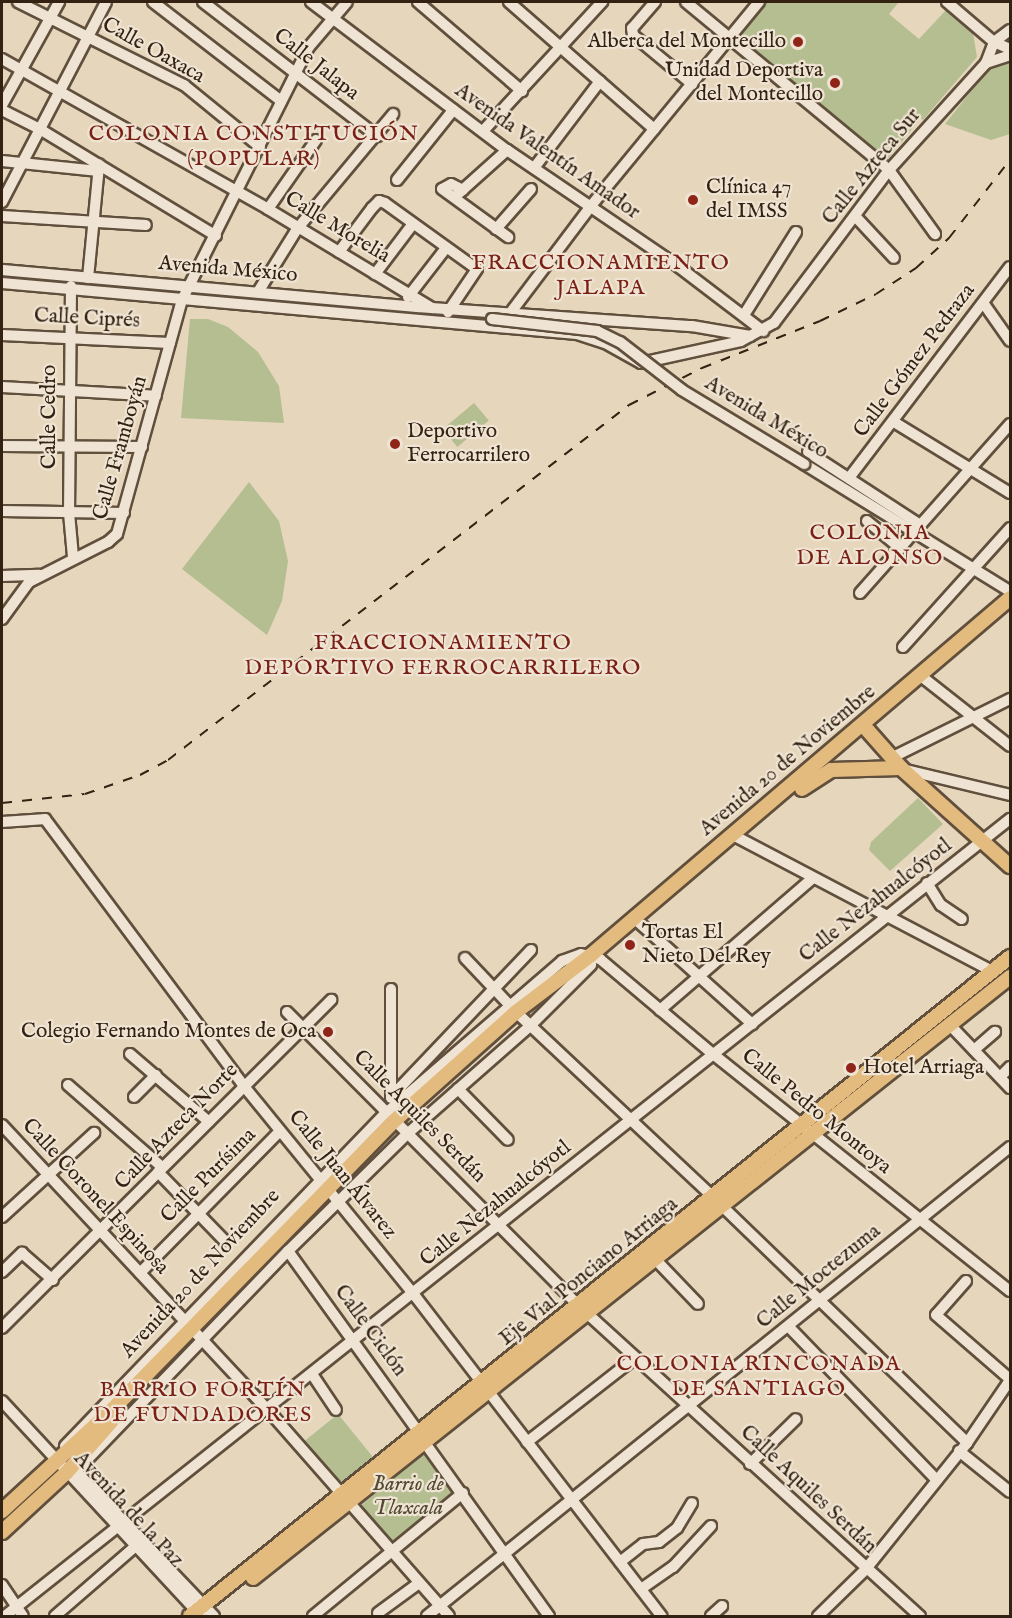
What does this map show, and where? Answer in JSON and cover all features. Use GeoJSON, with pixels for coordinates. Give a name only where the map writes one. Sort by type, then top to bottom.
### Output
{"type":"FeatureCollection","features":[{"type":"Feature","properties":{"kind":"main road","name":"Avenida 20 de Noviembre"},"geometry":{"type":"LineString","coordinates":[[73,1464],[85,1435],[194,1330],[396,1124],[520,1015],[594,960],[1011,598]]}},
{"type":"Feature","properties":{"kind":"main road"},"geometry":{"type":"LineString","coordinates":[[863,725],[891,758],[982,843],[1011,866]]}},
{"type":"Feature","properties":{"kind":"main road","name":"Avenida 20 de Noviembre"},"geometry":{"type":"LineString","coordinates":[[737,837],[813,779],[831,770],[902,768]]}},
{"type":"Feature","properties":{"kind":"main road","name":"Eje Vial Ponciano Arriaga"},"geometry":{"type":"LineString","coordinates":[[583,1310],[655,1259],[803,1126],[1011,957]]}},
{"type":"Feature","properties":{"kind":"main road","name":"Eje Vial Ponciano Arriaga"},"geometry":{"type":"LineString","coordinates":[[203,1614],[718,1202],[815,1135],[1011,977]]}},
{"type":"Feature","properties":{"kind":"main road","name":"Avenida 20 de Noviembre"},"geometry":{"type":"LineString","coordinates":[[73,1464],[194,1330]]}},
{"type":"Feature","properties":{"kind":"main road"},"geometry":{"type":"LineString","coordinates":[[2,1511],[73,1464]]}},
{"type":"Feature","properties":{"kind":"main road"},"geometry":{"type":"LineString","coordinates":[[2,1532],[73,1464]]}},
{"type":"Feature","properties":{"kind":"street","name":"Calle Oaxaca"},"geometry":{"type":"LineString","coordinates":[[18,2],[51,16],[184,85],[260,147]]}},
{"type":"Feature","properties":{"kind":"street"},"geometry":{"type":"LineString","coordinates":[[2,105],[59,2]]}},
{"type":"Feature","properties":{"kind":"street"},"geometry":{"type":"LineString","coordinates":[[2,202],[38,128],[106,2]]}},
{"type":"Feature","properties":{"kind":"street"},"geometry":{"type":"LineString","coordinates":[[153,2],[281,101]]}},
{"type":"Feature","properties":{"kind":"street","name":"Calle Jalapa"},"geometry":{"type":"LineString","coordinates":[[203,2],[377,136]]}},
{"type":"Feature","properties":{"kind":"street","name":"Avenida Valentín Amador"},"geometry":{"type":"LineString","coordinates":[[311,2],[507,150],[763,330]]}},
{"type":"Feature","properties":{"kind":"street","name":"Calle Framboyán"},"geometry":{"type":"LineString","coordinates":[[2,619],[20,592],[40,575],[113,539],[124,513],[182,300],[188,286],[238,193],[308,48],[347,2]]}},
{"type":"Feature","properties":{"kind":"street"},"geometry":{"type":"LineString","coordinates":[[418,2],[522,91]]}},
{"type":"Feature","properties":{"kind":"street"},"geometry":{"type":"LineString","coordinates":[[509,2],[654,129]]}},
{"type":"Feature","properties":{"kind":"street"},"geometry":{"type":"LineString","coordinates":[[655,2],[632,28],[633,35],[692,84]]}},
{"type":"Feature","properties":{"kind":"street"},"geometry":{"type":"LineString","coordinates":[[686,2],[889,170],[935,234]]}},
{"type":"Feature","properties":{"kind":"street"},"geometry":{"type":"LineString","coordinates":[[511,312],[590,207],[759,2]]}},
{"type":"Feature","properties":{"kind":"street"},"geometry":{"type":"LineString","coordinates":[[947,2],[994,42],[1011,49]]}},
{"type":"Feature","properties":{"kind":"street"},"geometry":{"type":"LineString","coordinates":[[483,131],[522,91],[598,3]]}},
{"type":"Feature","properties":{"kind":"street"},"geometry":{"type":"LineString","coordinates":[[994,42],[1011,30]]}},
{"type":"Feature","properties":{"kind":"street","name":"Calle Azteca Sur"},"geometry":{"type":"LineString","coordinates":[[763,330],[774,323],[889,170],[987,63],[994,42]]}},
{"type":"Feature","properties":{"kind":"street"},"geometry":{"type":"LineString","coordinates":[[987,63],[1011,56]]}},
{"type":"Feature","properties":{"kind":"street","name":"Calle Morelia"},"geometry":{"type":"LineString","coordinates":[[2,59],[59,88],[268,209],[297,229],[411,293],[432,308]]}},
{"type":"Feature","properties":{"kind":"street"},"geometry":{"type":"LineString","coordinates":[[534,168],[600,81]]}},
{"type":"Feature","properties":{"kind":"street"},"geometry":{"type":"LineString","coordinates":[[2,110],[38,128],[98,168],[216,236]]}},
{"type":"Feature","properties":{"kind":"street"},"geometry":{"type":"LineString","coordinates":[[397,180],[453,110]]}},
{"type":"Feature","properties":{"kind":"street"},"geometry":{"type":"LineString","coordinates":[[258,292],[297,229],[377,136],[393,114]]}},
{"type":"Feature","properties":{"kind":"street"},"geometry":{"type":"LineString","coordinates":[[268,209],[316,140]]}},
{"type":"Feature","properties":{"kind":"street"},"geometry":{"type":"LineString","coordinates":[[454,198],[507,150]]}},
{"type":"Feature","properties":{"kind":"street"},"geometry":{"type":"LineString","coordinates":[[2,161],[98,168]]}},
{"type":"Feature","properties":{"kind":"street"},"geometry":{"type":"LineString","coordinates":[[87,278],[98,168]]}},
{"type":"Feature","properties":{"kind":"street"},"geometry":{"type":"LineString","coordinates":[[463,190],[445,184],[442,189],[508,237]]}},
{"type":"Feature","properties":{"kind":"street"},"geometry":{"type":"LineString","coordinates":[[496,229],[531,189]]}},
{"type":"Feature","properties":{"kind":"street"},"geometry":{"type":"LineString","coordinates":[[339,252],[379,201],[477,269],[442,322]]}},
{"type":"Feature","properties":{"kind":"street"},"geometry":{"type":"LineString","coordinates":[[2,216],[94,224],[146,225]]}},
{"type":"Feature","properties":{"kind":"street"},"geometry":{"type":"LineString","coordinates":[[855,216],[894,258]]}},
{"type":"Feature","properties":{"kind":"street"},"geometry":{"type":"LineString","coordinates":[[375,274],[412,225]]}},
{"type":"Feature","properties":{"kind":"street"},"geometry":{"type":"LineString","coordinates":[[744,315],[796,232]]}},
{"type":"Feature","properties":{"kind":"street"},"geometry":{"type":"LineString","coordinates":[[394,317],[446,248]]}},
{"type":"Feature","properties":{"kind":"street","name":"Calle Gómez Pedraza"},"geometry":{"type":"LineString","coordinates":[[849,478],[1011,267]]}},
{"type":"Feature","properties":{"kind":"street","name":"Avenida México"},"geometry":{"type":"LineString","coordinates":[[2,270],[432,308],[692,326],[750,336]]}},
{"type":"Feature","properties":{"kind":"street","name":"Calle Cedro"},"geometry":{"type":"LineString","coordinates":[[72,276],[69,513],[73,557]]}},
{"type":"Feature","properties":{"kind":"street","name":"Avenida México"},"geometry":{"type":"LineString","coordinates":[[2,283],[577,334],[605,343],[641,363],[750,336],[763,330]]}},
{"type":"Feature","properties":{"kind":"street"},"geometry":{"type":"LineString","coordinates":[[324,312],[326,299]]}},
{"type":"Feature","properties":{"kind":"street"},"geometry":{"type":"LineString","coordinates":[[984,304],[1011,341]]}},
{"type":"Feature","properties":{"kind":"street","name":"Avenida México"},"geometry":{"type":"LineString","coordinates":[[450,308],[474,318]]}},
{"type":"Feature","properties":{"kind":"street","name":"Avenida México"},"geometry":{"type":"LineString","coordinates":[[442,322],[474,318],[492,319],[604,335],[620,342],[682,390],[868,503],[916,528]]}},
{"type":"Feature","properties":{"kind":"street"},"geometry":{"type":"LineString","coordinates":[[692,326],[700,334],[696,348]]}},
{"type":"Feature","properties":{"kind":"street","name":"Calle Ciprés"},"geometry":{"type":"LineString","coordinates":[[2,335],[170,343]]}},
{"type":"Feature","properties":{"kind":"street"},"geometry":{"type":"LineString","coordinates":[[2,387],[156,396]]}},
{"type":"Feature","properties":{"kind":"street"},"geometry":{"type":"LineString","coordinates":[[894,422],[972,467],[1011,493]]}},
{"type":"Feature","properties":{"kind":"street"},"geometry":{"type":"LineString","coordinates":[[860,593],[1011,424]]}},
{"type":"Feature","properties":{"kind":"street"},"geometry":{"type":"LineString","coordinates":[[2,446],[69,444],[142,447]]}},
{"type":"Feature","properties":{"kind":"street"},"geometry":{"type":"LineString","coordinates":[[808,452],[849,478],[973,569],[1011,591]]}},
{"type":"Feature","properties":{"kind":"street"},"geometry":{"type":"LineString","coordinates":[[2,511],[124,513]]}},
{"type":"Feature","properties":{"kind":"street"},"geometry":{"type":"LineString","coordinates":[[867,521],[900,548]]}},
{"type":"Feature","properties":{"kind":"street"},"geometry":{"type":"LineString","coordinates":[[903,647],[1011,528]]}},
{"type":"Feature","properties":{"kind":"street"},"geometry":{"type":"LineString","coordinates":[[2,576],[40,575]]}},
{"type":"Feature","properties":{"kind":"street"},"geometry":{"type":"LineString","coordinates":[[921,676],[1011,746]]}},
{"type":"Feature","properties":{"kind":"street"},"geometry":{"type":"LineString","coordinates":[[891,758],[1011,699]]}},
{"type":"Feature","properties":{"kind":"street"},"geometry":{"type":"LineString","coordinates":[[902,768],[1011,795]]}},
{"type":"Feature","properties":{"kind":"street","name":"Calle Juan Álvarez"},"geometry":{"type":"LineString","coordinates":[[2,822],[45,819],[243,1085],[415,1296],[661,1617]]}},
{"type":"Feature","properties":{"kind":"street","name":"Calle Nezahualcóyotl"},"geometry":{"type":"LineString","coordinates":[[5,1617],[125,1525],[312,1374],[415,1296],[566,1170],[634,1121],[713,1054],[1011,819]]}},
{"type":"Feature","properties":{"kind":"street"},"geometry":{"type":"LineString","coordinates":[[737,837],[812,879],[992,971]]}},
{"type":"Feature","properties":{"kind":"street"},"geometry":{"type":"LineString","coordinates":[[660,1010],[812,879]]}},
{"type":"Feature","properties":{"kind":"street"},"geometry":{"type":"LineString","coordinates":[[927,883],[941,905],[962,919]]}},
{"type":"Feature","properties":{"kind":"street"},"geometry":{"type":"LineString","coordinates":[[638,922],[752,1024]]}},
{"type":"Feature","properties":{"kind":"street"},"geometry":{"type":"LineString","coordinates":[[391,1097],[493,986],[531,950]]}},
{"type":"Feature","properties":{"kind":"street"},"geometry":{"type":"LineString","coordinates":[[465,958],[520,1015],[634,1121],[821,1302],[963,1447],[1011,1492]]}},
{"type":"Feature","properties":{"kind":"street","name":"Calle Pedro Montoya"},"geometry":{"type":"LineString","coordinates":[[594,960],[660,1010],[920,1221],[1011,1291]]}},
{"type":"Feature","properties":{"kind":"street"},"geometry":{"type":"LineString","coordinates":[[391,989],[391,1097],[396,1124]]}},
{"type":"Feature","properties":{"kind":"street","name":"Calle Azteca Norte"},"geometry":{"type":"LineString","coordinates":[[2,1328],[53,1280],[243,1085],[331,1000]]}},
{"type":"Feature","properties":{"kind":"street","name":"Calle Aquiles Serdán"},"geometry":{"type":"LineString","coordinates":[[287,1012],[583,1310],[918,1616]]}},
{"type":"Feature","properties":{"kind":"street","name":"Avenida 20 de Noviembre"},"geometry":{"type":"LineString","coordinates":[[396,1124],[458,1089],[520,1015]]}},
{"type":"Feature","properties":{"kind":"street"},"geometry":{"type":"LineString","coordinates":[[950,1025],[1011,1088]]}},
{"type":"Feature","properties":{"kind":"street"},"geometry":{"type":"LineString","coordinates":[[974,1050],[995,1032]]}},
{"type":"Feature","properties":{"kind":"street"},"geometry":{"type":"LineString","coordinates":[[130,1053],[208,1122]]}},
{"type":"Feature","properties":{"kind":"street"},"geometry":{"type":"LineString","coordinates":[[1000,1077],[1011,1067]]}},
{"type":"Feature","properties":{"kind":"street"},"geometry":{"type":"LineString","coordinates":[[134,1097],[156,1076]]}},
{"type":"Feature","properties":{"kind":"street"},"geometry":{"type":"LineString","coordinates":[[68,1085],[160,1169],[198,1216],[224,1240]]}},
{"type":"Feature","properties":{"kind":"street"},"geometry":{"type":"LineString","coordinates":[[458,1089],[508,1140]]}},
{"type":"Feature","properties":{"kind":"street","name":"Calle Coronel Espinosa"},"geometry":{"type":"LineString","coordinates":[[2,1125],[48,1177],[268,1410],[449,1617]]}},
{"type":"Feature","properties":{"kind":"street","name":"Calle Purísima"},"geometry":{"type":"LineString","coordinates":[[140,1273],[280,1131]]}},
{"type":"Feature","properties":{"kind":"street"},"geometry":{"type":"LineString","coordinates":[[2,1217],[94,1133]]}},
{"type":"Feature","properties":{"kind":"street","name":"Calle Moctezuma"},"geometry":{"type":"LineString","coordinates":[[427,1617],[505,1552],[573,1501],[1011,1148]]}},
{"type":"Feature","properties":{"kind":"street","name":"Avenida 20 de Noviembre"},"geometry":{"type":"LineString","coordinates":[[73,1464],[67,1442],[288,1251],[329,1191]]}},
{"type":"Feature","properties":{"kind":"street","name":"Calle Ciclón"},"geometry":{"type":"LineString","coordinates":[[288,1251],[463,1493],[549,1617]]}},
{"type":"Feature","properties":{"kind":"street"},"geometry":{"type":"LineString","coordinates":[[2,1272],[22,1253],[53,1280]]}},
{"type":"Feature","properties":{"kind":"street"},"geometry":{"type":"LineString","coordinates":[[655,1259],[698,1305]]}},
{"type":"Feature","properties":{"kind":"street"},"geometry":{"type":"LineString","coordinates":[[818,1617],[865,1570],[963,1447],[1011,1380],[938,1318],[936,1312],[966,1281]]}},
{"type":"Feature","properties":{"kind":"street"},"geometry":{"type":"LineString","coordinates":[[789,1328],[937,1480]]}},
{"type":"Feature","properties":{"kind":"street"},"geometry":{"type":"LineString","coordinates":[[527,1443],[636,1358]]}},
{"type":"Feature","properties":{"kind":"street"},"geometry":{"type":"LineString","coordinates":[[312,1374],[336,1410]]}},
{"type":"Feature","properties":{"kind":"street","name":"Avenida de la Paz"},"geometry":{"type":"LineString","coordinates":[[2,1401],[73,1464],[203,1614]]}},
{"type":"Feature","properties":{"kind":"street"},"geometry":{"type":"LineString","coordinates":[[750,1464],[796,1419]]}},
{"type":"Feature","properties":{"kind":"street"},"geometry":{"type":"LineString","coordinates":[[313,1617],[463,1493]]}},
{"type":"Feature","properties":{"kind":"street"},"geometry":{"type":"LineString","coordinates":[[620,1562],[643,1544],[659,1542],[677,1528],[692,1503]]}},
{"type":"Feature","properties":{"kind":"street","name":"Avenida de la Paz"},"geometry":{"type":"LineString","coordinates":[[125,1525],[136,1545],[203,1614]]}},
{"type":"Feature","properties":{"kind":"street"},"geometry":{"type":"LineString","coordinates":[[641,1589],[673,1567],[711,1526]]}},
{"type":"Feature","properties":{"kind":"street"},"geometry":{"type":"LineString","coordinates":[[55,1617],[136,1545]]}},
{"type":"Feature","properties":{"kind":"street"},"geometry":{"type":"LineString","coordinates":[[378,1613],[419,1583]]}},
{"type":"Feature","properties":{"kind":"street"},"geometry":{"type":"LineString","coordinates":[[2,1585],[23,1617]]}},
{"type":"Feature","properties":{"kind":"street"},"geometry":{"type":"LineString","coordinates":[[711,1617],[723,1606]]}},
{"type":"Feature","properties":{"kind":"green space"},"geometry":{"type":"Polygon","coordinates":[[[763,2],[899,2],[889,14],[919,39],[946,10],[973,33],[977,57],[923,120],[905,106],[920,119],[887,160],[736,34],[763,2]]]}},
{"type":"Feature","properties":{"kind":"green space"},"geometry":{"type":"Polygon","coordinates":[[[1010,61],[1010,134],[991,140],[945,124],[991,66],[1010,61]]]}},
{"type":"Feature","properties":{"kind":"green space"},"geometry":{"type":"Polygon","coordinates":[[[190,319],[208,319],[228,327],[258,352],[279,386],[284,423],[181,418],[190,319]]]}},
{"type":"Feature","properties":{"kind":"green space"},"geometry":{"type":"Polygon","coordinates":[[[474,403],[489,421],[457,447],[443,429],[474,403]]]}},
{"type":"Feature","properties":{"kind":"green space"},"geometry":{"type":"Polygon","coordinates":[[[249,482],[279,521],[288,561],[282,601],[267,635],[182,569],[249,482]]]}},
{"type":"Feature","properties":{"kind":"green space"},"geometry":{"type":"Polygon","coordinates":[[[918,798],[943,824],[890,871],[869,850],[871,842],[918,798]]]}},
{"type":"Feature","properties":{"kind":"green space"},"geometry":{"type":"Polygon","coordinates":[[[338,1414],[375,1460],[339,1489],[301,1444],[338,1414]]]}},
{"type":"Feature","properties":{"kind":"green space","name":"Barrio de Tlaxcala"},"geometry":{"type":"Polygon","coordinates":[[[425,1452],[456,1489],[392,1543],[361,1506],[425,1452]]]}},
{"type":"Feature","properties":{"kind":"railway"},"geometry":{"type":"LineString","coordinates":[[2,803],[85,794],[140,775],[168,760],[629,405],[702,368],[820,321],[876,294],[916,268],[949,238],[1010,160]]}},
{"type":"Feature","properties":{"kind":"place","name":"Alberca del Montecillo"},"geometry":{"type":"Point","coordinates":[798,42]}},
{"type":"Feature","properties":{"kind":"place","name":"Unidad Deportiva del Montecillo"},"geometry":{"type":"Point","coordinates":[835,83]}},
{"type":"Feature","properties":{"kind":"place","name":"Clínica 47 del IMSS"},"geometry":{"type":"Point","coordinates":[693,200]}},
{"type":"Feature","properties":{"kind":"place","name":"Deportivo Ferrocarrilero"},"geometry":{"type":"Point","coordinates":[395,444]}},
{"type":"Feature","properties":{"kind":"place","name":"Tortas El Nieto Del Rey"},"geometry":{"type":"Point","coordinates":[630,945]}},
{"type":"Feature","properties":{"kind":"place","name":"Colegio Fernando Montes de Oca"},"geometry":{"type":"Point","coordinates":[328,1032]}},
{"type":"Feature","properties":{"kind":"place","name":"Hotel Arriaga"},"geometry":{"type":"Point","coordinates":[851,1068]}},
{"type":"Feature","properties":{"kind":"district","name":"COLONIA CONSTITUCIÓN (POPULAR)"},"geometry":{"type":"Point","coordinates":[254,146]}},
{"type":"Feature","properties":{"kind":"district","name":"FRACCIONAMIENTO JALAPA"},"geometry":{"type":"Point","coordinates":[601,276]}},
{"type":"Feature","properties":{"kind":"district","name":"COLONIA DE ALONSO"},"geometry":{"type":"Point","coordinates":[870,546]}},
{"type":"Feature","properties":{"kind":"district","name":"FRACCIONAMIENTO DEPORTIVO FERROCARRILERO"},"geometry":{"type":"Point","coordinates":[443,656]}},
{"type":"Feature","properties":{"kind":"district","name":"COLONIA RINCONADA DE SANTIAGO"},"geometry":{"type":"Point","coordinates":[759,1376]}},
{"type":"Feature","properties":{"kind":"district","name":"BARRIO FORTÍN DE FUNDADORES"},"geometry":{"type":"Point","coordinates":[203,1402]}}]}
